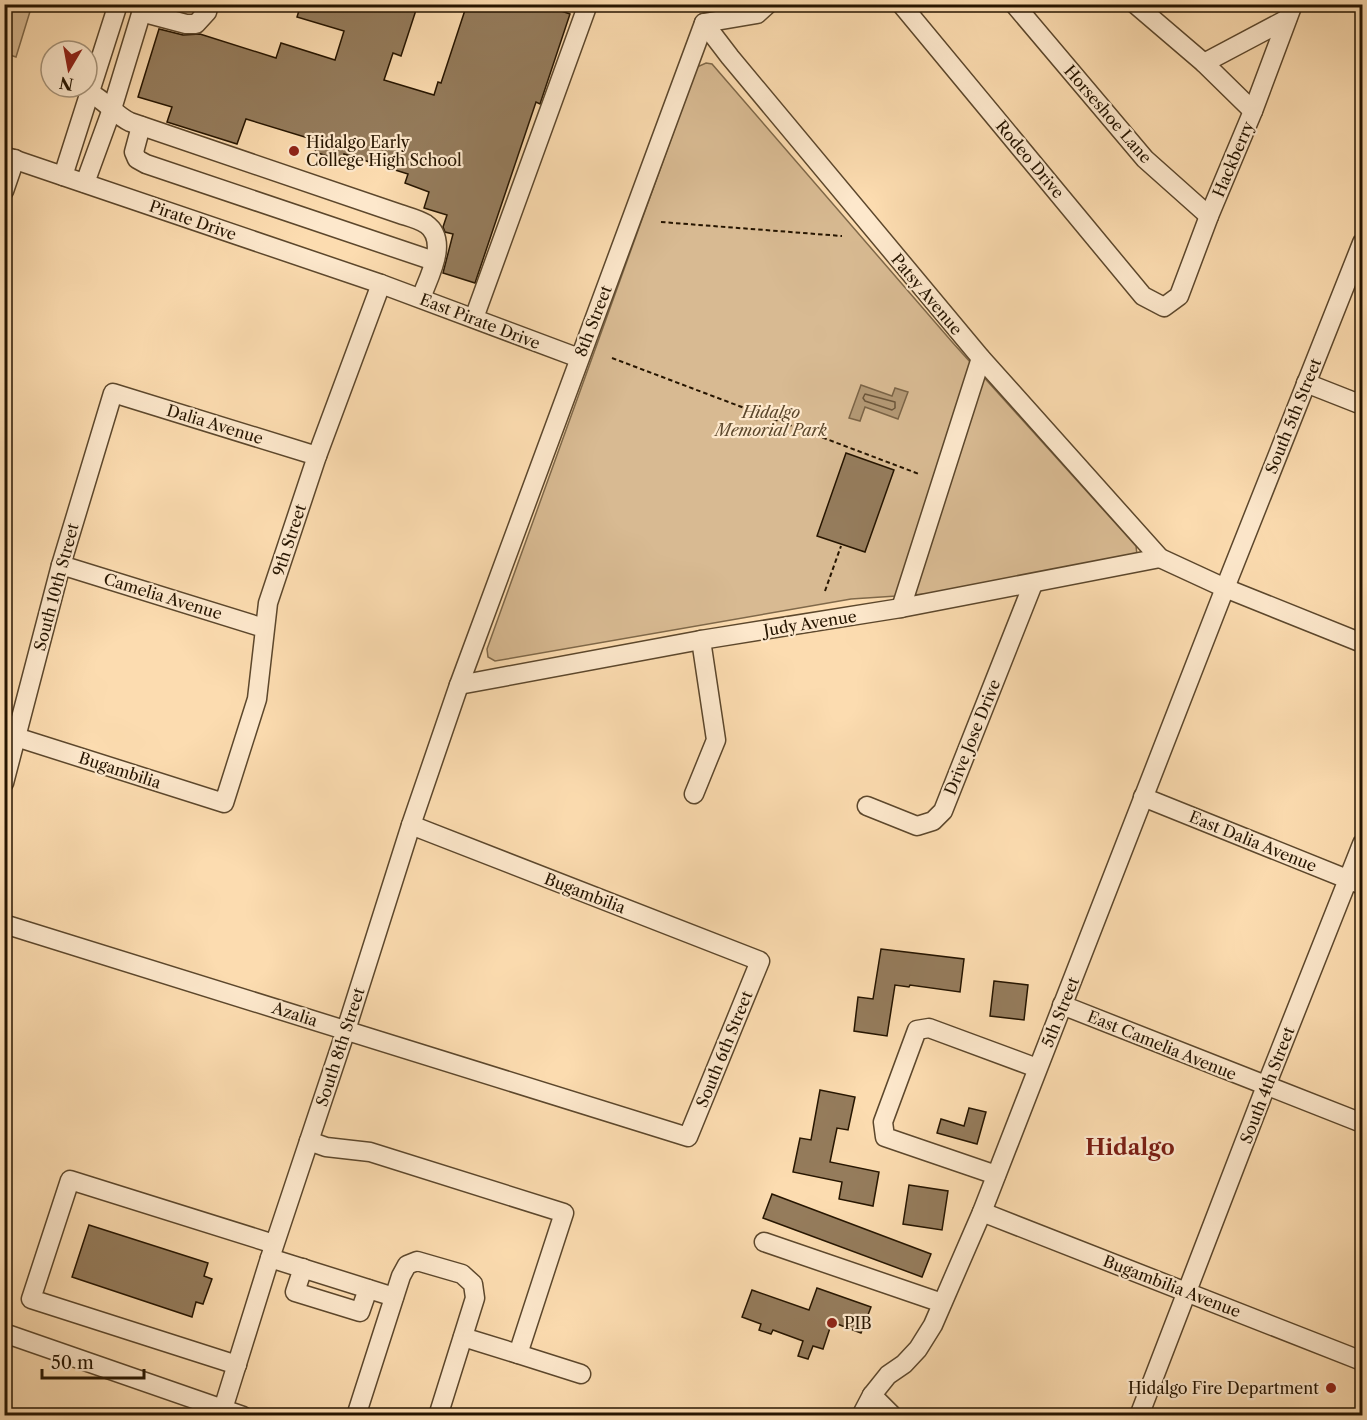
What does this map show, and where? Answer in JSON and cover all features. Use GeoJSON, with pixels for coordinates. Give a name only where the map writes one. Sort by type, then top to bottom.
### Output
{"type":"FeatureCollection","features":[{"type":"Feature","properties":{"kind":"street"},"geometry":{"type":"LineString","coordinates":[[99,64],[118,4]]}},
{"type":"Feature","properties":{"kind":"street"},"geometry":{"type":"LineString","coordinates":[[85,183],[112,110],[142,8],[186,24],[196,24],[207,12],[209,4]]}},
{"type":"Feature","properties":{"kind":"street"},"geometry":{"type":"LineString","coordinates":[[474,318],[588,4]]}},
{"type":"Feature","properties":{"kind":"street"},"geometry":{"type":"LineString","coordinates":[[704,23],[757,14],[768,4]]}},
{"type":"Feature","properties":{"kind":"street","name":"Rodeo Drive"},"geometry":{"type":"LineString","coordinates":[[901,4],[1143,296],[1164,307]]}},
{"type":"Feature","properties":{"kind":"street","name":"Horseshoe Lane"},"geometry":{"type":"LineString","coordinates":[[1014,4],[1145,159],[1209,216]]}},
{"type":"Feature","properties":{"kind":"street"},"geometry":{"type":"LineString","coordinates":[[1135,4],[1204,63],[1253,111]]}},
{"type":"Feature","properties":{"kind":"street"},"geometry":{"type":"LineString","coordinates":[[1204,63],[1290,12]]}},
{"type":"Feature","properties":{"kind":"street","name":"Hackberry"},"geometry":{"type":"LineString","coordinates":[[1164,307],[1179,296],[1290,12]]}},
{"type":"Feature","properties":{"kind":"street","name":"8th Street"},"geometry":{"type":"LineString","coordinates":[[459,685],[704,23]]}},
{"type":"Feature","properties":{"kind":"street","name":"Patsy Avenue"},"geometry":{"type":"LineString","coordinates":[[704,23],[981,358],[1160,558]]}},
{"type":"Feature","properties":{"kind":"street"},"geometry":{"type":"LineString","coordinates":[[63,176],[88,99]]}},
{"type":"Feature","properties":{"kind":"street"},"geometry":{"type":"LineString","coordinates":[[99,99],[121,118],[141,126],[418,220],[429,226],[436,237],[438,248],[421,298]]}},
{"type":"Feature","properties":{"kind":"street"},"geometry":{"type":"LineString","coordinates":[[141,126],[134,152],[137,159],[146,164],[434,261]]}},
{"type":"Feature","properties":{"kind":"street"},"geometry":{"type":"LineString","coordinates":[[4,191],[10,158]]}},
{"type":"Feature","properties":{"kind":"street","name":"Pirate Drive"},"geometry":{"type":"LineString","coordinates":[[10,158],[381,284]]}},
{"type":"Feature","properties":{"kind":"street","name":"South 5th Street"},"geometry":{"type":"LineString","coordinates":[[1225,588],[1362,243]]}},
{"type":"Feature","properties":{"kind":"street","name":"East Pirate Drive"},"geometry":{"type":"LineString","coordinates":[[381,284],[579,358]]}},
{"type":"Feature","properties":{"kind":"street","name":"9th Street"},"geometry":{"type":"LineString","coordinates":[[224,803],[257,699],[268,603],[317,456],[381,284]]}},
{"type":"Feature","properties":{"kind":"street"},"geometry":{"type":"LineString","coordinates":[[901,608],[981,358]]}},
{"type":"Feature","properties":{"kind":"street"},"geometry":{"type":"LineString","coordinates":[[1306,383],[1362,405]]}},
{"type":"Feature","properties":{"kind":"street","name":"Dalia Avenue"},"geometry":{"type":"LineString","coordinates":[[112,393],[317,456]]}},
{"type":"Feature","properties":{"kind":"street","name":"South 10th Street"},"geometry":{"type":"LineString","coordinates":[[4,783],[61,565],[112,393]]}},
{"type":"Feature","properties":{"kind":"street"},"geometry":{"type":"LineString","coordinates":[[1160,558],[1225,588],[1362,643]]}},
{"type":"Feature","properties":{"kind":"street","name":"Judy Avenue"},"geometry":{"type":"LineString","coordinates":[[459,685],[701,640],[901,608],[1160,558]]}},
{"type":"Feature","properties":{"kind":"street","name":"Camelia Avenue"},"geometry":{"type":"LineString","coordinates":[[61,565],[264,628]]}},
{"type":"Feature","properties":{"kind":"street","name":"Drive Jose Drive"},"geometry":{"type":"LineString","coordinates":[[867,806],[917,826],[933,821],[943,811],[1033,584]]}},
{"type":"Feature","properties":{"kind":"street","name":"5th Street"},"geometry":{"type":"LineString","coordinates":[[861,1416],[872,1395],[888,1375],[904,1364],[918,1349],[933,1325],[982,1212],[1225,588]]}},
{"type":"Feature","properties":{"kind":"street"},"geometry":{"type":"LineString","coordinates":[[694,794],[716,740],[701,640]]}},
{"type":"Feature","properties":{"kind":"street","name":"South 8th Street"},"geometry":{"type":"LineString","coordinates":[[234,1413],[237,1365],[272,1251],[459,685]]}},
{"type":"Feature","properties":{"kind":"street","name":"Bugambilia"},"geometry":{"type":"LineString","coordinates":[[16,737],[224,803]]}},
{"type":"Feature","properties":{"kind":"street","name":"East Dalia Avenue"},"geometry":{"type":"LineString","coordinates":[[1143,797],[1356,882]]}},
{"type":"Feature","properties":{"kind":"street","name":"Bugambilia"},"geometry":{"type":"LineString","coordinates":[[411,825],[760,961]]}},
{"type":"Feature","properties":{"kind":"street","name":"South 4th Street"},"geometry":{"type":"LineString","coordinates":[[1139,1416],[1266,1086],[1356,882],[1362,844]]}},
{"type":"Feature","properties":{"kind":"street","name":"Azalia"},"geometry":{"type":"LineString","coordinates":[[4,924],[688,1137]]}},
{"type":"Feature","properties":{"kind":"street","name":"South 6th Street"},"geometry":{"type":"LineString","coordinates":[[688,1137],[760,961]]}},
{"type":"Feature","properties":{"kind":"street","name":"East Camelia Avenue"},"geometry":{"type":"LineString","coordinates":[[1062,1005],[1362,1123]]}},
{"type":"Feature","properties":{"kind":"street"},"geometry":{"type":"LineString","coordinates":[[996,1175],[885,1137],[883,1122],[917,1030],[929,1028],[1037,1068]]}},
{"type":"Feature","properties":{"kind":"street"},"geometry":{"type":"LineString","coordinates":[[309,1141],[326,1147],[370,1152],[564,1214],[519,1354]]}},
{"type":"Feature","properties":{"kind":"street"},"geometry":{"type":"LineString","coordinates":[[237,1365],[31,1299],[70,1180],[272,1251],[303,1269],[394,1298]]}},
{"type":"Feature","properties":{"kind":"street","name":"Bugambilia Avenue"},"geometry":{"type":"LineString","coordinates":[[982,1212],[1362,1361]]}},
{"type":"Feature","properties":{"kind":"street"},"geometry":{"type":"LineString","coordinates":[[764,1242],[942,1303]]}},
{"type":"Feature","properties":{"kind":"street"},"geometry":{"type":"LineString","coordinates":[[356,1416],[401,1276],[407,1265],[417,1261],[462,1274],[473,1284],[475,1298],[438,1416]]}},
{"type":"Feature","properties":{"kind":"street"},"geometry":{"type":"LineString","coordinates":[[4,1333],[234,1413]]}},
{"type":"Feature","properties":{"kind":"street"},"geometry":{"type":"LineString","coordinates":[[463,1337],[581,1374]]}},
{"type":"Feature","properties":{"kind":"street"},"geometry":{"type":"LineString","coordinates":[[872,1395],[893,1416]]}},
{"type":"Feature","properties":{"kind":"path"},"geometry":{"type":"LineString","coordinates":[[661,222],[842,236]]}},
{"type":"Feature","properties":{"kind":"path"},"geometry":{"type":"LineString","coordinates":[[612,358],[919,474]]}},
{"type":"Feature","properties":{"kind":"path"},"geometry":{"type":"LineString","coordinates":[[825,591],[841,546]]}},
{"type":"Feature","properties":{"kind":"green space"},"geometry":{"type":"Polygon","coordinates":[[[14,5],[32,5],[16,57],[4,53],[5,20],[14,5]]]}},
{"type":"Feature","properties":{"kind":"green space","name":"Hidalgo Memorial Park"},"geometry":{"type":"Polygon","coordinates":[[[706,63],[712,64],[953,343],[1136,546],[1137,555],[942,593],[851,599],[495,661],[488,657],[487,649],[697,67],[706,63]]]}},
{"type":"Feature","properties":{"kind":"water"},"geometry":{"type":"Polygon","coordinates":[[[861,385],[892,396],[895,388],[908,392],[898,419],[865,407],[860,421],[849,418],[861,385]]]}},
{"type":"Feature","properties":{"kind":"building"},"geometry":{"type":"Polygon","coordinates":[[[301,4],[418,4],[401,56],[393,53],[384,80],[434,95],[438,82],[441,83],[467,4],[541,4],[570,14],[540,104],[536,102],[475,283],[443,273],[453,234],[445,232],[443,227],[447,215],[424,208],[429,192],[405,183],[408,174],[344,154],[342,161],[315,152],[318,141],[246,119],[237,144],[167,122],[172,107],[138,97],[159,29],[183,35],[200,34],[276,58],[281,43],[335,60],[344,31],[297,17],[301,4]]]}},
{"type":"Feature","properties":{"kind":"building"},"geometry":{"type":"Polygon","coordinates":[[[846,453],[894,470],[865,552],[817,536],[846,453]]]}},
{"type":"Feature","properties":{"kind":"building"},"geometry":{"type":"Polygon","coordinates":[[[881,949],[964,959],[960,992],[895,985],[887,1036],[854,1031],[858,997],[873,999],[881,949]]]}},
{"type":"Feature","properties":{"kind":"building"},"geometry":{"type":"Polygon","coordinates":[[[994,981],[1028,985],[1024,1020],[990,1016],[994,981]]]}},
{"type":"Feature","properties":{"kind":"building"},"geometry":{"type":"Polygon","coordinates":[[[820,1090],[855,1097],[848,1130],[837,1128],[830,1162],[879,1172],[873,1206],[839,1199],[842,1182],[793,1172],[800,1138],[811,1140],[820,1090]]]}},
{"type":"Feature","properties":{"kind":"building"},"geometry":{"type":"Polygon","coordinates":[[[969,1108],[986,1112],[977,1144],[937,1133],[941,1119],[964,1126],[969,1108]]]}},
{"type":"Feature","properties":{"kind":"building"},"geometry":{"type":"Polygon","coordinates":[[[909,1185],[948,1191],[942,1230],[903,1224],[909,1185]]]}},
{"type":"Feature","properties":{"kind":"building"},"geometry":{"type":"Polygon","coordinates":[[[772,1194],[931,1254],[922,1277],[763,1218],[772,1194]]]}},
{"type":"Feature","properties":{"kind":"building"},"geometry":{"type":"Polygon","coordinates":[[[89,1225],[208,1263],[204,1276],[212,1279],[203,1304],[196,1302],[192,1317],[72,1277],[89,1225]]]}},
{"type":"Feature","properties":{"kind":"building"},"geometry":{"type":"Polygon","coordinates":[[[817,1288],[871,1307],[861,1333],[832,1322],[823,1349],[813,1346],[808,1359],[798,1356],[803,1341],[773,1330],[771,1334],[759,1330],[761,1324],[742,1317],[752,1290],[809,1310],[817,1288]]]}},
{"type":"Feature","properties":{"kind":"place","name":"Hidalgo Early College High School"},"geometry":{"type":"Point","coordinates":[294,151]}},
{"type":"Feature","properties":{"kind":"place","name":"PIB"},"geometry":{"type":"Point","coordinates":[832,1323]}},
{"type":"Feature","properties":{"kind":"place","name":"Hidalgo Fire Department"},"geometry":{"type":"Point","coordinates":[1331,1388]}},
{"type":"Feature","properties":{"kind":"district","name":"Hidalgo"},"geometry":{"type":"Point","coordinates":[1130,1147]}}]}
